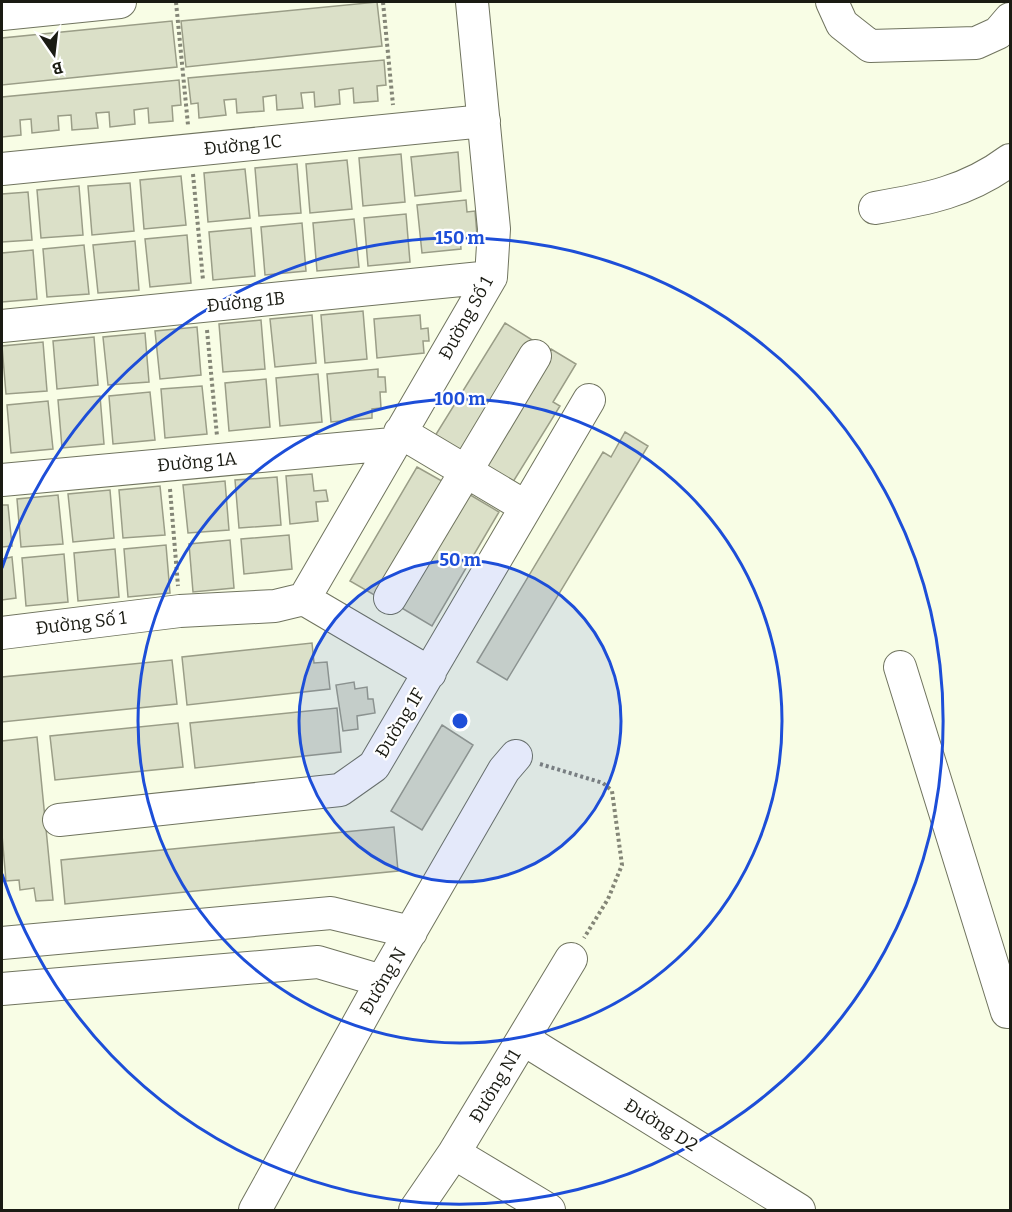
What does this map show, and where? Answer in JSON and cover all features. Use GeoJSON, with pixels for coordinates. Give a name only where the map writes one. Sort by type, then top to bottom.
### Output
{"type":"FeatureCollection","features":[{"type":"Feature","properties":{"kind":"street"},"geometry":{"type":"LineString","coordinates":[[2,14],[120,2]]}},
{"type":"Feature","properties":{"kind":"street","name":"Đường Số 1"},"geometry":{"type":"LineString","coordinates":[[2,633],[180,611],[275,606],[304,599],[491,277],[494,229],[472,2]]}},
{"type":"Feature","properties":{"kind":"street"},"geometry":{"type":"LineString","coordinates":[[832,2],[842,24],[870,46],[976,43],[998,33],[1011,19]]}},
{"type":"Feature","properties":{"kind":"street","name":"Đường 1C"},"geometry":{"type":"LineString","coordinates":[[2,169],[484,121]]}},
{"type":"Feature","properties":{"kind":"street"},"geometry":{"type":"LineString","coordinates":[[875,208],[942,196],[987,177],[1011,160]]}},
{"type":"Feature","properties":{"kind":"street","name":"Đường 1B"},"geometry":{"type":"LineString","coordinates":[[2,326],[491,277]]}},
{"type":"Feature","properties":{"kind":"street"},"geometry":{"type":"LineString","coordinates":[[390,597],[535,356]]}},
{"type":"Feature","properties":{"kind":"street","name":"Đường 1F"},"geometry":{"type":"LineString","coordinates":[[59,820],[340,790],[374,766],[590,400]]}},
{"type":"Feature","properties":{"kind":"street"},"geometry":{"type":"LineString","coordinates":[[396,438],[466,471],[526,507]]}},
{"type":"Feature","properties":{"kind":"street","name":"Đường 1A"},"geometry":{"type":"LineString","coordinates":[[2,480],[219,460],[396,438]]}},
{"type":"Feature","properties":{"kind":"street"},"geometry":{"type":"LineString","coordinates":[[304,599],[430,673]]}},
{"type":"Feature","properties":{"kind":"street"},"geometry":{"type":"LineString","coordinates":[[900,667],[1007,1012],[1011,1012]]}},
{"type":"Feature","properties":{"kind":"street","name":"Đường N"},"geometry":{"type":"LineString","coordinates":[[261,1208],[382,981],[504,770],[516,756]]}},
{"type":"Feature","properties":{"kind":"street"},"geometry":{"type":"LineString","coordinates":[[2,943],[331,913],[411,932]]}},
{"type":"Feature","properties":{"kind":"street","name":"Đường N1"},"geometry":{"type":"LineString","coordinates":[[415,1210],[454,1153],[571,959]]}},
{"type":"Feature","properties":{"kind":"street"},"geometry":{"type":"LineString","coordinates":[[2,989],[318,962],[382,981]]}},
{"type":"Feature","properties":{"kind":"street","name":"Đường D2"},"geometry":{"type":"LineString","coordinates":[[523,1039],[799,1210]]}},
{"type":"Feature","properties":{"kind":"street"},"geometry":{"type":"LineString","coordinates":[[454,1153],[549,1210]]}},
{"type":"Feature","properties":{"kind":"path"},"geometry":{"type":"LineString","coordinates":[[176,2],[219,460]]}},
{"type":"Feature","properties":{"kind":"path"},"geometry":{"type":"LineString","coordinates":[[383,2],[396,130]]}},
{"type":"Feature","properties":{"kind":"path"},"geometry":{"type":"LineString","coordinates":[[168,465],[180,611]]}},
{"type":"Feature","properties":{"kind":"path"},"geometry":{"type":"LineString","coordinates":[[516,756],[603,783],[612,791],[622,865],[608,899],[571,959]]}},
{"type":"Feature","properties":{"kind":"building"},"geometry":{"type":"Polygon","coordinates":[[[377,2],[382,46],[186,67],[181,21],[377,2]]]}},
{"type":"Feature","properties":{"kind":"building"},"geometry":{"type":"Polygon","coordinates":[[[172,21],[177,67],[2,85],[2,38],[172,21]]]}},
{"type":"Feature","properties":{"kind":"building"},"geometry":{"type":"Polygon","coordinates":[[[384,60],[386,85],[377,86],[378,101],[354,103],[353,88],[339,90],[340,104],[315,107],[314,92],[301,93],[303,108],[277,110],[276,95],[263,97],[264,111],[237,113],[236,99],[224,100],[226,115],[199,118],[198,103],[191,104],[188,78],[384,60]]]}},
{"type":"Feature","properties":{"kind":"building"},"geometry":{"type":"Polygon","coordinates":[[[179,80],[181,105],[172,106],[173,121],[149,123],[148,108],[134,110],[135,124],[110,127],[109,112],[96,113],[98,128],[72,130],[71,115],[58,116],[59,130],[32,133],[31,119],[20,120],[21,135],[2,137],[2,97],[179,80]]]}},
{"type":"Feature","properties":{"kind":"building"},"geometry":{"type":"Polygon","coordinates":[[[458,152],[461,191],[415,196],[411,157],[458,152]]]}},
{"type":"Feature","properties":{"kind":"building"},"geometry":{"type":"Polygon","coordinates":[[[401,154],[405,202],[363,206],[359,158],[401,154]]]}},
{"type":"Feature","properties":{"kind":"building"},"geometry":{"type":"Polygon","coordinates":[[[347,160],[352,209],[310,213],[306,164],[347,160]]]}},
{"type":"Feature","properties":{"kind":"building"},"geometry":{"type":"Polygon","coordinates":[[[297,164],[301,213],[259,216],[255,168],[297,164]]]}},
{"type":"Feature","properties":{"kind":"building"},"geometry":{"type":"Polygon","coordinates":[[[245,169],[250,218],[208,222],[204,173],[245,169]]]}},
{"type":"Feature","properties":{"kind":"building"},"geometry":{"type":"Polygon","coordinates":[[[181,176],[186,225],[144,229],[140,180],[181,176]]]}},
{"type":"Feature","properties":{"kind":"building"},"geometry":{"type":"Polygon","coordinates":[[[130,183],[134,231],[92,235],[88,186],[130,183]]]}},
{"type":"Feature","properties":{"kind":"building"},"geometry":{"type":"Polygon","coordinates":[[[79,186],[83,235],[41,238],[37,190],[79,186]]]}},
{"type":"Feature","properties":{"kind":"building"},"geometry":{"type":"Polygon","coordinates":[[[28,192],[32,240],[2,242],[2,194],[28,192]]]}},
{"type":"Feature","properties":{"kind":"building"},"geometry":{"type":"Polygon","coordinates":[[[466,200],[467,212],[475,211],[477,235],[460,236],[461,249],[422,253],[417,205],[466,200]]]}},
{"type":"Feature","properties":{"kind":"building"},"geometry":{"type":"Polygon","coordinates":[[[406,214],[410,262],[368,266],[364,218],[406,214]]]}},
{"type":"Feature","properties":{"kind":"building"},"geometry":{"type":"Polygon","coordinates":[[[354,219],[359,267],[317,271],[313,223],[354,219]]]}},
{"type":"Feature","properties":{"kind":"building"},"geometry":{"type":"Polygon","coordinates":[[[302,223],[306,271],[265,275],[261,227],[302,223]]]}},
{"type":"Feature","properties":{"kind":"building"},"geometry":{"type":"Polygon","coordinates":[[[251,228],[255,276],[213,280],[209,232],[251,228]]]}},
{"type":"Feature","properties":{"kind":"building"},"geometry":{"type":"Polygon","coordinates":[[[187,235],[191,283],[150,287],[145,239],[187,235]]]}},
{"type":"Feature","properties":{"kind":"building"},"geometry":{"type":"Polygon","coordinates":[[[135,241],[139,290],[98,293],[93,245],[135,241]]]}},
{"type":"Feature","properties":{"kind":"building"},"geometry":{"type":"Polygon","coordinates":[[[84,245],[89,294],[47,297],[43,249],[84,245]]]}},
{"type":"Feature","properties":{"kind":"building"},"geometry":{"type":"Polygon","coordinates":[[[33,250],[37,299],[2,302],[2,253],[33,250]]]}},
{"type":"Feature","properties":{"kind":"building"},"geometry":{"type":"Polygon","coordinates":[[[363,311],[367,359],[325,363],[321,315],[363,311]]]}},
{"type":"Feature","properties":{"kind":"building"},"geometry":{"type":"Polygon","coordinates":[[[312,315],[316,363],[275,367],[270,319],[312,315]]]}},
{"type":"Feature","properties":{"kind":"building"},"geometry":{"type":"Polygon","coordinates":[[[420,315],[421,329],[428,328],[429,341],[423,341],[424,353],[377,358],[374,319],[420,315]]]}},
{"type":"Feature","properties":{"kind":"building"},"geometry":{"type":"Polygon","coordinates":[[[261,320],[265,369],[223,372],[219,324],[261,320]]]}},
{"type":"Feature","properties":{"kind":"building"},"geometry":{"type":"Polygon","coordinates":[[[505,323],[537,343],[463,463],[430,444],[505,323]]]}},
{"type":"Feature","properties":{"kind":"building"},"geometry":{"type":"Polygon","coordinates":[[[197,327],[201,375],[160,379],[155,331],[197,327]]]}},
{"type":"Feature","properties":{"kind":"building"},"geometry":{"type":"Polygon","coordinates":[[[145,333],[149,382],[108,385],[103,337],[145,333]]]}},
{"type":"Feature","properties":{"kind":"building"},"geometry":{"type":"Polygon","coordinates":[[[94,337],[98,385],[57,389],[53,341],[94,337]]]}},
{"type":"Feature","properties":{"kind":"building"},"geometry":{"type":"Polygon","coordinates":[[[43,342],[47,391],[6,394],[2,346],[43,342]]]}},
{"type":"Feature","properties":{"kind":"building"},"geometry":{"type":"Polygon","coordinates":[[[551,349],[576,364],[553,402],[560,406],[508,490],[476,471],[551,349]]]}},
{"type":"Feature","properties":{"kind":"building"},"geometry":{"type":"Polygon","coordinates":[[[378,369],[378,377],[385,377],[386,392],[380,392],[381,408],[372,409],[372,418],[331,422],[327,374],[378,369]]]}},
{"type":"Feature","properties":{"kind":"building"},"geometry":{"type":"Polygon","coordinates":[[[318,374],[322,422],[280,426],[276,378],[318,374]]]}},
{"type":"Feature","properties":{"kind":"building"},"geometry":{"type":"Polygon","coordinates":[[[266,379],[270,427],[229,431],[225,383],[266,379]]]}},
{"type":"Feature","properties":{"kind":"building"},"geometry":{"type":"Polygon","coordinates":[[[202,386],[207,434],[165,438],[161,389],[202,386]]]}},
{"type":"Feature","properties":{"kind":"building"},"geometry":{"type":"Polygon","coordinates":[[[150,392],[155,440],[113,444],[109,396],[150,392]]]}},
{"type":"Feature","properties":{"kind":"building"},"geometry":{"type":"Polygon","coordinates":[[[100,396],[104,444],[62,448],[58,400],[100,396]]]}},
{"type":"Feature","properties":{"kind":"building"},"geometry":{"type":"Polygon","coordinates":[[[48,401],[53,449],[11,453],[7,405],[48,401]]]}},
{"type":"Feature","properties":{"kind":"building"},"geometry":{"type":"Polygon","coordinates":[[[625,432],[648,446],[507,680],[477,662],[603,452],[611,457],[625,432]]]}},
{"type":"Feature","properties":{"kind":"building"},"geometry":{"type":"Polygon","coordinates":[[[417,467],[449,485],[383,600],[350,581],[417,467]]]}},
{"type":"Feature","properties":{"kind":"building"},"geometry":{"type":"Polygon","coordinates":[[[312,474],[314,491],[326,490],[328,501],[316,502],[318,521],[290,524],[286,476],[312,474]]]}},
{"type":"Feature","properties":{"kind":"building"},"geometry":{"type":"Polygon","coordinates":[[[277,477],[281,525],[239,528],[235,480],[277,477]]]}},
{"type":"Feature","properties":{"kind":"building"},"geometry":{"type":"Polygon","coordinates":[[[225,481],[229,530],[188,533],[183,485],[225,481]]]}},
{"type":"Feature","properties":{"kind":"building"},"geometry":{"type":"Polygon","coordinates":[[[160,486],[165,535],[123,538],[119,490],[160,486]]]}},
{"type":"Feature","properties":{"kind":"building"},"geometry":{"type":"Polygon","coordinates":[[[110,490],[114,538],[73,542],[68,494],[110,490]]]}},
{"type":"Feature","properties":{"kind":"building"},"geometry":{"type":"Polygon","coordinates":[[[467,493],[499,512],[432,626],[400,607],[467,493]]]}},
{"type":"Feature","properties":{"kind":"building"},"geometry":{"type":"Polygon","coordinates":[[[58,495],[63,544],[21,547],[17,499],[58,495]]]}},
{"type":"Feature","properties":{"kind":"building"},"geometry":{"type":"Polygon","coordinates":[[[2,505],[8,505],[12,546],[2,547],[2,505]]]}},
{"type":"Feature","properties":{"kind":"building"},"geometry":{"type":"Polygon","coordinates":[[[289,535],[292,569],[244,574],[241,539],[289,535]]]}},
{"type":"Feature","properties":{"kind":"building"},"geometry":{"type":"Polygon","coordinates":[[[230,540],[234,588],[193,592],[189,544],[230,540]]]}},
{"type":"Feature","properties":{"kind":"building"},"geometry":{"type":"Polygon","coordinates":[[[166,545],[170,593],[128,597],[124,549],[166,545]]]}},
{"type":"Feature","properties":{"kind":"building"},"geometry":{"type":"Polygon","coordinates":[[[115,549],[119,597],[78,601],[74,553],[115,549]]]}},
{"type":"Feature","properties":{"kind":"building"},"geometry":{"type":"Polygon","coordinates":[[[64,554],[68,602],[26,606],[22,558],[64,554]]]}},
{"type":"Feature","properties":{"kind":"building"},"geometry":{"type":"Polygon","coordinates":[[[12,557],[16,598],[2,600],[2,559],[12,557]]]}},
{"type":"Feature","properties":{"kind":"building"},"geometry":{"type":"Polygon","coordinates":[[[312,643],[314,663],[327,662],[330,689],[187,705],[182,657],[312,643]]]}},
{"type":"Feature","properties":{"kind":"building"},"geometry":{"type":"Polygon","coordinates":[[[172,660],[177,704],[2,722],[2,677],[172,660]]]}},
{"type":"Feature","properties":{"kind":"building"},"geometry":{"type":"Polygon","coordinates":[[[354,682],[355,689],[367,687],[368,699],[373,699],[375,713],[357,716],[358,729],[343,731],[336,685],[354,682]]]}},
{"type":"Feature","properties":{"kind":"building"},"geometry":{"type":"Polygon","coordinates":[[[337,708],[341,752],[195,768],[190,723],[337,708]]]}},
{"type":"Feature","properties":{"kind":"building"},"geometry":{"type":"Polygon","coordinates":[[[178,723],[183,767],[55,780],[50,736],[178,723]]]}},
{"type":"Feature","properties":{"kind":"building"},"geometry":{"type":"Polygon","coordinates":[[[442,725],[473,745],[422,830],[391,811],[442,725]]]}},
{"type":"Feature","properties":{"kind":"building"},"geometry":{"type":"Polygon","coordinates":[[[37,737],[53,900],[36,901],[34,888],[20,890],[19,880],[6,881],[2,835],[2,741],[37,737]]]}},
{"type":"Feature","properties":{"kind":"building"},"geometry":{"type":"Polygon","coordinates":[[[394,827],[398,871],[65,904],[61,860],[394,827]]]}}]}
